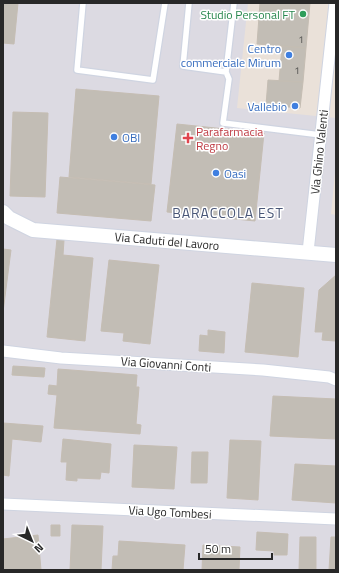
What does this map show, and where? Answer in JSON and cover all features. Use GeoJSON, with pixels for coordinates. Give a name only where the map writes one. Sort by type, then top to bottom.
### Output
{"type":"FeatureCollection","features":[{"type":"Feature","properties":{"kind":"street","name":"Via Ghino Valenti"},"geometry":{"type":"LineString","coordinates":[[308,252],[335,3]]}},
{"type":"Feature","properties":{"kind":"street","name":"Via Caduti del Lavoro"},"geometry":{"type":"LineString","coordinates":[[3,212],[9,218],[33,230],[336,255]]}},
{"type":"Feature","properties":{"kind":"street","name":"Via Giovanni Conti"},"geometry":{"type":"LineString","coordinates":[[3,351],[61,358],[263,370],[334,378]]}},
{"type":"Feature","properties":{"kind":"street","name":"Via Ugo Tombesi"},"geometry":{"type":"LineString","coordinates":[[3,504],[336,520]]}},
{"type":"Feature","properties":{"kind":"lane"},"geometry":{"type":"LineString","coordinates":[[83,3],[77,70],[153,80],[165,3]]}},
{"type":"Feature","properties":{"kind":"lane"},"geometry":{"type":"LineString","coordinates":[[189,3],[183,66],[226,72]]}},
{"type":"Feature","properties":{"kind":"lane"},"geometry":{"type":"LineString","coordinates":[[234,3],[226,72],[229,79],[223,123],[321,135]]}},
{"type":"Feature","properties":{"kind":"shaded area"},"geometry":{"type":"Polygon","coordinates":[[[3,3],[248,3],[237,108],[336,118],[336,162],[331,214],[336,215],[336,570],[3,570],[3,3]]]}},
{"type":"Feature","properties":{"kind":"building"},"geometry":{"type":"Polygon","coordinates":[[[3,3],[18,3],[14,44],[3,43],[3,3]]]}},
{"type":"Feature","properties":{"kind":"building"},"geometry":{"type":"Polygon","coordinates":[[[260,3],[310,3],[306,48],[257,44],[260,3]]]}},
{"type":"Feature","properties":{"kind":"building"},"geometry":{"type":"Polygon","coordinates":[[[282,46],[306,48],[303,82],[279,81],[282,46]]]}},
{"type":"Feature","properties":{"kind":"building"},"geometry":{"type":"Polygon","coordinates":[[[268,80],[303,82],[300,108],[266,105],[268,80]]]}},
{"type":"Feature","properties":{"kind":"building","name":"OBI"},"geometry":{"type":"Polygon","coordinates":[[[76,89],[159,96],[151,184],[69,177],[76,89]]]}},
{"type":"Feature","properties":{"kind":"building"},"geometry":{"type":"Polygon","coordinates":[[[13,112],[48,113],[45,197],[10,196],[13,112]]]}},
{"type":"Feature","properties":{"kind":"building","name":"Oasi"},"geometry":{"type":"Polygon","coordinates":[[[177,124],[264,133],[255,221],[167,212],[177,124]]]}},
{"type":"Feature","properties":{"kind":"building"},"geometry":{"type":"Polygon","coordinates":[[[60,177],[155,185],[151,221],[57,213],[60,177]]]}},
{"type":"Feature","properties":{"kind":"building"},"geometry":{"type":"Polygon","coordinates":[[[57,239],[64,240],[63,255],[93,258],[85,341],[47,337],[57,239]]]}},
{"type":"Feature","properties":{"kind":"building"},"geometry":{"type":"Polygon","coordinates":[[[3,249],[11,250],[3,312],[3,249]]]}},
{"type":"Feature","properties":{"kind":"building"},"geometry":{"type":"Polygon","coordinates":[[[109,260],[159,265],[150,344],[123,341],[124,333],[101,331],[109,260]]]}},
{"type":"Feature","properties":{"kind":"building"},"geometry":{"type":"Polygon","coordinates":[[[336,275],[335,341],[322,340],[323,332],[315,332],[319,290],[336,275]]]}},
{"type":"Feature","properties":{"kind":"building"},"geometry":{"type":"Polygon","coordinates":[[[252,283],[304,288],[298,357],[245,352],[252,283]]]}},
{"type":"Feature","properties":{"kind":"building"},"geometry":{"type":"Polygon","coordinates":[[[208,330],[225,332],[224,353],[199,351],[200,335],[208,336],[208,330]]]}},
{"type":"Feature","properties":{"kind":"building"},"geometry":{"type":"Polygon","coordinates":[[[13,366],[45,368],[44,377],[12,375],[13,366]]]}},
{"type":"Feature","properties":{"kind":"building"},"geometry":{"type":"Polygon","coordinates":[[[58,369],[137,375],[136,387],[139,387],[136,424],[141,425],[140,434],[54,428],[57,395],[48,394],[49,385],[57,386],[58,369]]]}},
{"type":"Feature","properties":{"kind":"building"},"geometry":{"type":"Polygon","coordinates":[[[273,396],[336,399],[336,439],[270,436],[273,396]]]}},
{"type":"Feature","properties":{"kind":"building"},"geometry":{"type":"Polygon","coordinates":[[[3,423],[43,426],[41,442],[12,439],[9,476],[3,475],[3,423]]]}},
{"type":"Feature","properties":{"kind":"building"},"geometry":{"type":"Polygon","coordinates":[[[63,439],[111,444],[109,473],[101,472],[100,479],[77,478],[77,481],[66,480],[67,462],[61,462],[63,439]]]}},
{"type":"Feature","properties":{"kind":"building"},"geometry":{"type":"Polygon","coordinates":[[[230,440],[261,441],[258,500],[227,498],[230,440]]]}},
{"type":"Feature","properties":{"kind":"building"},"geometry":{"type":"Polygon","coordinates":[[[134,445],[177,447],[174,489],[132,487],[134,445]]]}},
{"type":"Feature","properties":{"kind":"building"},"geometry":{"type":"Polygon","coordinates":[[[192,452],[208,452],[207,483],[191,483],[192,452]]]}},
{"type":"Feature","properties":{"kind":"building"},"geometry":{"type":"Polygon","coordinates":[[[295,464],[336,466],[336,503],[292,500],[295,464]]]}},
{"type":"Feature","properties":{"kind":"building"},"geometry":{"type":"Polygon","coordinates":[[[51,525],[60,525],[60,536],[51,536],[51,525]]]}},
{"type":"Feature","properties":{"kind":"building"},"geometry":{"type":"Polygon","coordinates":[[[72,525],[103,526],[101,570],[70,570],[72,525]]]}},
{"type":"Feature","properties":{"kind":"building"},"geometry":{"type":"Polygon","coordinates":[[[257,532],[288,534],[287,555],[274,555],[274,551],[256,550],[257,532]]]}},
{"type":"Feature","properties":{"kind":"building"},"geometry":{"type":"Polygon","coordinates":[[[38,535],[41,570],[3,570],[3,539],[38,535]]]}},
{"type":"Feature","properties":{"kind":"building"},"geometry":{"type":"Polygon","coordinates":[[[300,537],[316,537],[316,570],[299,570],[300,537]]]}},
{"type":"Feature","properties":{"kind":"building"},"geometry":{"type":"Polygon","coordinates":[[[331,537],[336,537],[336,570],[329,570],[331,537]]]}},
{"type":"Feature","properties":{"kind":"building"},"geometry":{"type":"Polygon","coordinates":[[[119,541],[185,545],[183,570],[112,570],[113,556],[118,556],[119,541]]]}},
{"type":"Feature","properties":{"kind":"building"},"geometry":{"type":"Polygon","coordinates":[[[203,545],[240,547],[239,570],[202,570],[203,545]]]}},
{"type":"Feature","properties":{"kind":"place","name":"Studio Personal FT"},"geometry":{"type":"Point","coordinates":[303,14]}},
{"type":"Feature","properties":{"kind":"place","name":"Centro commerciale Mirum"},"geometry":{"type":"Point","coordinates":[289,55]}},
{"type":"Feature","properties":{"kind":"place","name":"Vallebio"},"geometry":{"type":"Point","coordinates":[295,106]}},
{"type":"Feature","properties":{"kind":"place","name":"OBI"},"geometry":{"type":"Point","coordinates":[114,137]}},
{"type":"Feature","properties":{"kind":"place","name":"Parafarmacia Regno"},"geometry":{"type":"Point","coordinates":[188,138]}},
{"type":"Feature","properties":{"kind":"place","name":"Oasi"},"geometry":{"type":"Point","coordinates":[216,173]}},
{"type":"Feature","properties":{"kind":"district","name":"BARACCOLA EST"},"geometry":{"type":"Point","coordinates":[228,212]}}]}
